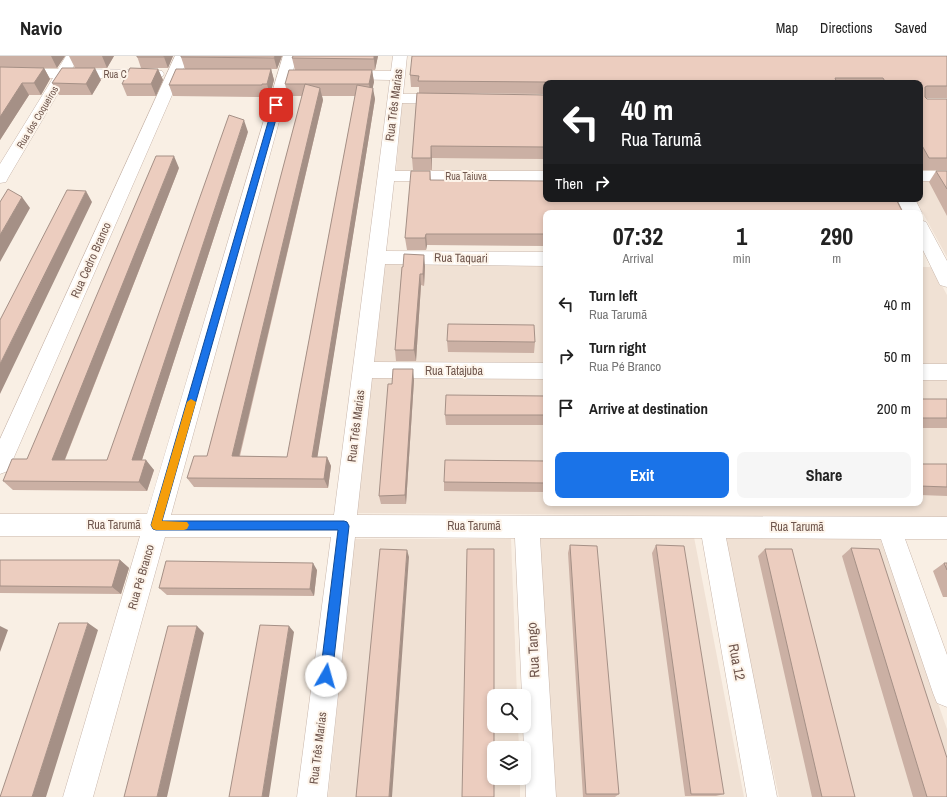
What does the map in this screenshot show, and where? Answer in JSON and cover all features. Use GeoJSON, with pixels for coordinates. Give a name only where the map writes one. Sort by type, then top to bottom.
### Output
{"type":"FeatureCollection","features":[{"type":"Feature","properties":{"kind":"street","name":"Rua dos Coqueiros"},"geometry":{"type":"LineString","coordinates":[[0,178],[74,56]]}},
{"type":"Feature","properties":{"kind":"street","name":"Rua Cedro Branco"},"geometry":{"type":"LineString","coordinates":[[0,464],[182,74],[182,56]]}},
{"type":"Feature","properties":{"kind":"street"},"geometry":{"type":"LineString","coordinates":[[330,75],[399,66]]}},
{"type":"Feature","properties":{"kind":"street","name":"Rua Três Marias"},"geometry":{"type":"LineString","coordinates":[[312,797],[399,66]]}},
{"type":"Feature","properties":{"kind":"street","name":"Rua Pé Branco"},"geometry":{"type":"LineString","coordinates":[[78,797],[286,70]]}},
{"type":"Feature","properties":{"kind":"street","name":"Rua C"},"geometry":{"type":"LineString","coordinates":[[0,73],[182,74]]}},
{"type":"Feature","properties":{"kind":"street"},"geometry":{"type":"LineString","coordinates":[[395,98],[459,99]]}},
{"type":"Feature","properties":{"kind":"street","name":"Rua Taiuva"},"geometry":{"type":"LineString","coordinates":[[386,176],[543,176]]}},
{"type":"Feature","properties":{"kind":"street"},"geometry":{"type":"LineString","coordinates":[[923,176],[947,176]]}},
{"type":"Feature","properties":{"kind":"street"},"geometry":{"type":"LineString","coordinates":[[923,231],[945,270]]}},
{"type":"Feature","properties":{"kind":"street","name":"Rua Taquari"},"geometry":{"type":"LineString","coordinates":[[376,257],[543,259]]}},
{"type":"Feature","properties":{"kind":"street"},"geometry":{"type":"LineString","coordinates":[[923,266],[945,270]]}},
{"type":"Feature","properties":{"kind":"street","name":"Rua Tatajuba"},"geometry":{"type":"LineString","coordinates":[[362,370],[543,371]]}},
{"type":"Feature","properties":{"kind":"street"},"geometry":{"type":"LineString","coordinates":[[923,372],[947,372]]}},
{"type":"Feature","properties":{"kind":"street","name":"Rua Tarumã"},"geometry":{"type":"LineString","coordinates":[[0,525],[947,528]]}},
{"type":"Feature","properties":{"kind":"street","name":"Rua Tango"},"geometry":{"type":"LineString","coordinates":[[527,526],[541,797]]}},
{"type":"Feature","properties":{"kind":"street","name":"Rua 12"},"geometry":{"type":"LineString","coordinates":[[712,527],[762,797]]}},
{"type":"Feature","properties":{"kind":"street"},"geometry":{"type":"LineString","coordinates":[[889,528],[947,693]]}},
{"type":"Feature","properties":{"kind":"shaded area"},"geometry":{"type":"Polygon","coordinates":[[[402,102],[543,103],[543,173],[396,172],[402,102]]]}},
{"type":"Feature","properties":{"kind":"shaded area"},"geometry":{"type":"Polygon","coordinates":[[[923,175],[947,175],[947,257],[923,214],[923,210],[921,210],[917,202],[923,202],[923,175]]]}},
{"type":"Feature","properties":{"kind":"shaded area"},"geometry":{"type":"Polygon","coordinates":[[[379,263],[543,264],[543,370],[370,369],[379,263]]]}},
{"type":"Feature","properties":{"kind":"shaded area"},"geometry":{"type":"Polygon","coordinates":[[[923,267],[932,267],[947,295],[947,373],[923,373],[923,267]]]}},
{"type":"Feature","properties":{"kind":"shaded area"},"geometry":{"type":"Polygon","coordinates":[[[363,376],[543,377],[543,506],[923,506],[923,380],[947,380],[947,517],[350,513],[363,376]]]}},
{"type":"Feature","properties":{"kind":"shaded area"},"geometry":{"type":"Polygon","coordinates":[[[537,537],[694,537],[744,797],[551,797],[537,537]]]}},
{"type":"Feature","properties":{"kind":"shaded area"},"geometry":{"type":"Polygon","coordinates":[[[723,538],[880,538],[947,729],[947,797],[779,797],[723,538]]]}},
{"type":"Feature","properties":{"kind":"shaded area"},"geometry":{"type":"Polygon","coordinates":[[[354,539],[511,539],[517,689],[487,689],[487,733],[518,733],[519,741],[487,741],[487,785],[520,785],[520,797],[328,797],[354,539]]]}},
{"type":"Feature","properties":{"kind":"building"},"geometry":{"type":"Polygon","coordinates":[[[164,56],[164,57],[137,57],[164,56]]]}},
{"type":"Feature","properties":{"kind":"building"},"geometry":{"type":"Polygon","coordinates":[[[181,56],[275,56],[274,58],[181,56]]]}},
{"type":"Feature","properties":{"kind":"building"},"geometry":{"type":"Polygon","coordinates":[[[293,56],[374,56],[374,59],[292,58],[293,56]]]}},
{"type":"Feature","properties":{"kind":"building"},"geometry":{"type":"Polygon","coordinates":[[[412,56],[947,56],[947,86],[925,87],[925,97],[927,99],[947,99],[947,158],[929,158],[923,147],[923,80],[835,78],[836,80],[543,80],[543,82],[418,81],[419,76],[410,75],[412,56]]]}},
{"type":"Feature","properties":{"kind":"building"},"geometry":{"type":"Polygon","coordinates":[[[0,67],[44,68],[34,83],[22,83],[0,117],[0,67]]]}},
{"type":"Feature","properties":{"kind":"building"},"geometry":{"type":"Polygon","coordinates":[[[62,68],[95,68],[86,84],[52,83],[62,68]]]}},
{"type":"Feature","properties":{"kind":"building"},"geometry":{"type":"Polygon","coordinates":[[[130,68],[158,69],[151,84],[122,84],[130,68]]]}},
{"type":"Feature","properties":{"kind":"building"},"geometry":{"type":"Polygon","coordinates":[[[176,69],[271,69],[267,84],[262,85],[169,85],[176,69]]]}},
{"type":"Feature","properties":{"kind":"building"},"geometry":{"type":"Polygon","coordinates":[[[289,70],[372,70],[369,84],[285,84],[289,70]]]}},
{"type":"Feature","properties":{"kind":"building"},"geometry":{"type":"Polygon","coordinates":[[[305,84],[320,88],[232,456],[287,457],[357,85],[373,88],[312,457],[327,457],[324,479],[187,478],[194,456],[207,456],[305,84]]]}},
{"type":"Feature","properties":{"kind":"building"},"geometry":{"type":"Polygon","coordinates":[[[417,93],[543,95],[543,147],[431,146],[431,158],[412,158],[417,93]]]}},
{"type":"Feature","properties":{"kind":"building"},"geometry":{"type":"Polygon","coordinates":[[[229,115],[244,120],[132,460],[146,460],[139,482],[3,481],[12,459],[27,459],[156,156],[174,156],[52,460],[107,460],[229,115]]]}},
{"type":"Feature","properties":{"kind":"building"},"geometry":{"type":"Polygon","coordinates":[[[411,171],[430,171],[430,180],[543,181],[543,202],[898,202],[902,210],[543,210],[543,234],[426,234],[425,238],[405,238],[411,171]]]}},
{"type":"Feature","properties":{"kind":"building"},"geometry":{"type":"Polygon","coordinates":[[[936,171],[947,171],[947,189],[936,171]]]}},
{"type":"Feature","properties":{"kind":"building"},"geometry":{"type":"Polygon","coordinates":[[[8,189],[22,197],[0,235],[0,202],[8,189]]]}},
{"type":"Feature","properties":{"kind":"building"},"geometry":{"type":"Polygon","coordinates":[[[67,190],[86,191],[0,364],[0,320],[67,190]]]}},
{"type":"Feature","properties":{"kind":"building"},"geometry":{"type":"Polygon","coordinates":[[[404,254],[424,255],[423,274],[420,274],[414,350],[395,350],[404,254]]]}},
{"type":"Feature","properties":{"kind":"building"},"geometry":{"type":"Polygon","coordinates":[[[448,324],[534,325],[535,342],[447,341],[448,324]]]}},
{"type":"Feature","properties":{"kind":"building"},"geometry":{"type":"Polygon","coordinates":[[[393,369],[413,369],[405,495],[379,496],[388,384],[392,384],[393,369]]]}},
{"type":"Feature","properties":{"kind":"building"},"geometry":{"type":"Polygon","coordinates":[[[446,395],[543,396],[543,415],[445,415],[446,395]]]}},
{"type":"Feature","properties":{"kind":"building"},"geometry":{"type":"Polygon","coordinates":[[[923,399],[947,399],[947,418],[923,418],[923,399]]]}},
{"type":"Feature","properties":{"kind":"building"},"geometry":{"type":"Polygon","coordinates":[[[445,460],[543,461],[543,483],[444,482],[445,460]]]}},
{"type":"Feature","properties":{"kind":"building"},"geometry":{"type":"Polygon","coordinates":[[[923,464],[947,464],[947,487],[923,486],[923,464]]]}},
{"type":"Feature","properties":{"kind":"building"},"geometry":{"type":"Polygon","coordinates":[[[570,545],[597,546],[619,794],[586,794],[570,545]]]}},
{"type":"Feature","properties":{"kind":"building"},"geometry":{"type":"Polygon","coordinates":[[[656,545],[684,546],[724,794],[691,794],[656,545]]]}},
{"type":"Feature","properties":{"kind":"building"},"geometry":{"type":"Polygon","coordinates":[[[851,548],[879,549],[947,758],[947,797],[927,797],[851,548]]]}},
{"type":"Feature","properties":{"kind":"building"},"geometry":{"type":"Polygon","coordinates":[[[380,549],[407,550],[389,797],[356,797],[380,549]]]}},
{"type":"Feature","properties":{"kind":"building"},"geometry":{"type":"Polygon","coordinates":[[[467,549],[494,549],[494,689],[487,689],[487,733],[494,733],[494,741],[487,741],[487,785],[494,785],[494,797],[462,797],[467,549]]]}},
{"type":"Feature","properties":{"kind":"building"},"geometry":{"type":"Polygon","coordinates":[[[765,549],[792,549],[855,797],[822,797],[765,549]]]}},
{"type":"Feature","properties":{"kind":"building"},"geometry":{"type":"Polygon","coordinates":[[[0,560],[120,560],[112,587],[0,586],[0,560]]]}},
{"type":"Feature","properties":{"kind":"building"},"geometry":{"type":"Polygon","coordinates":[[[166,561],[313,563],[310,589],[159,588],[166,561]]]}},
{"type":"Feature","properties":{"kind":"building"},"geometry":{"type":"Polygon","coordinates":[[[944,563],[947,563],[947,570],[944,563]]]}},
{"type":"Feature","properties":{"kind":"building"},"geometry":{"type":"Polygon","coordinates":[[[59,623],[88,623],[32,797],[0,797],[59,623]]]}},
{"type":"Feature","properties":{"kind":"building"},"geometry":{"type":"Polygon","coordinates":[[[260,625],[289,626],[262,797],[229,797],[260,625]]]}},
{"type":"Feature","properties":{"kind":"building"},"geometry":{"type":"Polygon","coordinates":[[[168,626],[197,626],[157,797],[124,797],[168,626]]]}},
{"type":"Feature","properties":{"kind":"slow traffic"},"geometry":{"type":"LineString","coordinates":[[184,525],[156,525],[191,402]]}},
{"type":"Feature","properties":{"kind":"route"},"geometry":{"type":"LineString","coordinates":[[276,105],[156,525],[344,526],[326,676]]}}]}
